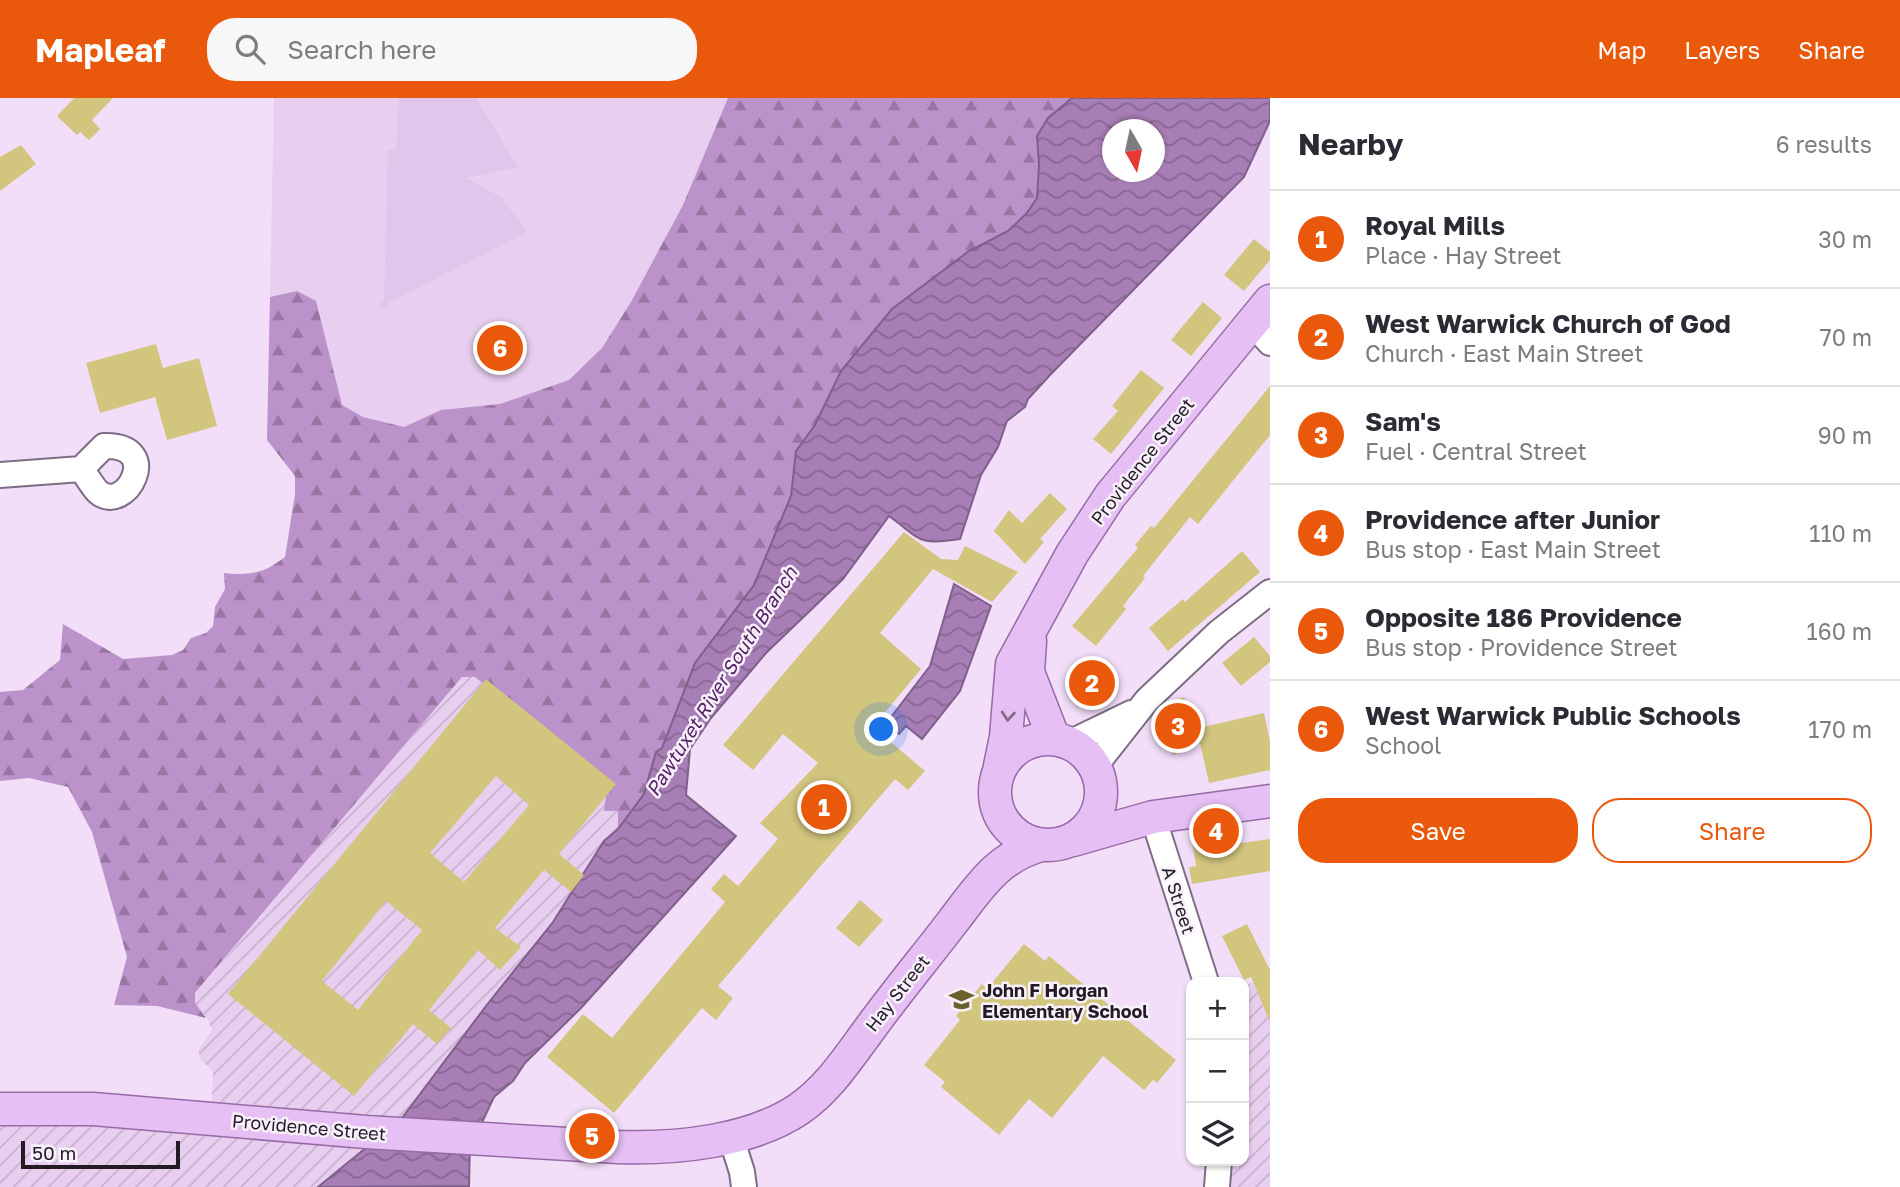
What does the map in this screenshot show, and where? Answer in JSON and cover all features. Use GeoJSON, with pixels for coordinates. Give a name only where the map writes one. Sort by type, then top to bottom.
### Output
{"type":"FeatureCollection","features":[{"type":"Feature","properties":{"kind":"main road","name":"Providence Street"},"geometry":{"type":"LineString","coordinates":[[1000,766],[1006,737],[1012,664],[1072,554],[1110,496],[1264,322]]}},
{"type":"Feature","properties":{"kind":"main road","name":"Providence Street"},"geometry":{"type":"LineString","coordinates":[[1031,632],[1028,672],[1062,741]]}},
{"type":"Feature","properties":{"kind":"main road"},"geometry":{"type":"LineString","coordinates":[[1153,817],[1127,810],[1084,752],[1062,741],[1038,739],[1023,744],[1000,766],[995,780],[994,795],[1003,822],[1013,833],[1026,841],[1054,843],[1153,817],[1270,801]]}},
{"type":"Feature","properties":{"kind":"main road"},"geometry":{"type":"LineString","coordinates":[[1054,843],[1084,832],[1095,818],[1101,800],[1098,774]]}},
{"type":"Feature","properties":{"kind":"main road"},"geometry":{"type":"LineString","coordinates":[[991,872],[997,809]]}},
{"type":"Feature","properties":{"kind":"main road","name":"Hay Street"},"geometry":{"type":"LineString","coordinates":[[731,1138],[798,1110],[837,1073],[991,872],[1023,850],[1054,843]]}},
{"type":"Feature","properties":{"kind":"main road","name":"Providence Street"},"geometry":{"type":"LineString","coordinates":[[0,1109],[93,1109],[366,1132],[618,1147],[657,1147],[731,1138]]}},
{"type":"Feature","properties":{"kind":"street"},"geometry":{"type":"LineString","coordinates":[[0,475],[81,469]]}},
{"type":"Feature","properties":{"kind":"street"},"geometry":{"type":"LineString","coordinates":[[1098,774],[1138,709],[1219,632],[1270,592]]}},
{"type":"Feature","properties":{"kind":"street"},"geometry":{"type":"LineString","coordinates":[[1062,741],[1138,709]]}},
{"type":"Feature","properties":{"kind":"street","name":"A Street"},"geometry":{"type":"LineString","coordinates":[[1153,817],[1204,977]]}},
{"type":"Feature","properties":{"kind":"street"},"geometry":{"type":"LineString","coordinates":[[731,1138],[744,1187]]}},
{"type":"Feature","properties":{"kind":"street"},"geometry":{"type":"LineString","coordinates":[[1217,1187],[1219,1166]]}},
{"type":"Feature","properties":{"kind":"shaded area"},"geometry":{"type":"Polygon","coordinates":[[[274,98],[1094,98],[628,585],[267,440],[274,98]]]}},
{"type":"Feature","properties":{"kind":"shaded area"},"geometry":{"type":"Polygon","coordinates":[[[399,98],[476,98],[518,167],[466,178],[501,197],[527,232],[383,308],[380,304],[384,300],[388,150],[396,150],[399,98]]]}},
{"type":"Feature","properties":{"kind":"shaded area"},"geometry":{"type":"Polygon","coordinates":[[[462,677],[475,677],[585,767],[618,811],[618,829],[604,841],[553,922],[393,1130],[379,1137],[318,1187],[0,1187],[0,1111],[211,1117],[213,1071],[201,1060],[198,1051],[212,1029],[207,1018],[194,1003],[195,994],[462,677]]]}},
{"type":"Feature","properties":{"kind":"shaded area"},"geometry":{"type":"Polygon","coordinates":[[[1270,976],[1270,1187],[1232,1187],[1230,1166],[1249,1166],[1249,984],[1270,976]]]}},
{"type":"Feature","properties":{"kind":"green space"},"geometry":{"type":"Polygon","coordinates":[[[728,98],[1072,98],[1048,118],[1037,136],[1037,198],[1026,214],[1008,231],[969,251],[892,309],[841,371],[815,425],[796,451],[791,496],[754,585],[695,663],[662,748],[656,753],[644,794],[618,829],[618,811],[604,811],[606,795],[585,767],[475,677],[462,677],[195,993],[195,1003],[206,1018],[157,1006],[114,1005],[127,957],[92,832],[68,787],[29,778],[0,781],[0,692],[23,690],[60,660],[63,624],[123,659],[172,655],[183,650],[191,638],[206,633],[213,626],[215,607],[225,589],[224,573],[257,572],[285,557],[295,494],[295,476],[267,440],[270,297],[297,291],[316,301],[342,405],[363,417],[404,427],[441,410],[500,404],[569,380],[602,348],[631,302],[683,205],[728,98]]]}},
{"type":"Feature","properties":{"kind":"water","name":"Pawtuxet River South Branch"},"geometry":{"type":"Polygon","coordinates":[[[1072,98],[1270,98],[1270,121],[1244,177],[1051,374],[1028,399],[1025,407],[1007,421],[998,447],[981,475],[960,539],[935,542],[920,539],[889,516],[843,579],[766,653],[711,718],[690,749],[686,795],[736,836],[581,1008],[525,1063],[513,1081],[494,1097],[470,1142],[469,1186],[318,1187],[379,1137],[393,1130],[553,922],[604,841],[618,829],[644,794],[656,752],[662,748],[695,663],[754,585],[791,496],[796,451],[815,425],[841,371],[892,309],[969,251],[1008,231],[1026,214],[1037,198],[1037,136],[1048,118],[1072,98]]]}},
{"type":"Feature","properties":{"kind":"water"},"geometry":{"type":"Polygon","coordinates":[[[954,584],[991,606],[960,691],[922,739],[906,726],[899,734],[885,725],[930,666],[954,584]]]}},
{"type":"Feature","properties":{"kind":"building"},"geometry":{"type":"Polygon","coordinates":[[[74,98],[113,98],[92,120],[100,129],[89,140],[80,132],[77,135],[57,116],[74,98]]]}},
{"type":"Feature","properties":{"kind":"building"},"geometry":{"type":"Polygon","coordinates":[[[21,145],[36,164],[0,191],[0,157],[21,145]]]}},
{"type":"Feature","properties":{"kind":"building"},"geometry":{"type":"Polygon","coordinates":[[[1254,239],[1270,252],[1270,260],[1244,291],[1224,275],[1254,239]]]}},
{"type":"Feature","properties":{"kind":"building"},"geometry":{"type":"Polygon","coordinates":[[[1203,302],[1222,318],[1191,356],[1171,340],[1203,302]]]}},
{"type":"Feature","properties":{"kind":"building"},"geometry":{"type":"Polygon","coordinates":[[[156,344],[163,368],[199,358],[217,426],[167,440],[155,397],[100,413],[86,363],[156,344]]]}},
{"type":"Feature","properties":{"kind":"building"},"geometry":{"type":"Polygon","coordinates":[[[1141,370],[1164,388],[1111,454],[1093,439],[1118,411],[1112,406],[1141,370]]]}},
{"type":"Feature","properties":{"kind":"building"},"geometry":{"type":"Polygon","coordinates":[[[1270,386],[1270,435],[1198,524],[1190,517],[1143,576],[1145,578],[1123,606],[1126,609],[1096,646],[1072,626],[1138,548],[1135,545],[1151,526],[1154,528],[1270,386]]]}},
{"type":"Feature","properties":{"kind":"building"},"geometry":{"type":"Polygon","coordinates":[[[1050,493],[1067,509],[1040,539],[1044,542],[1025,564],[994,531],[1009,510],[1022,523],[1050,493]]]}},
{"type":"Feature","properties":{"kind":"building"},"geometry":{"type":"Polygon","coordinates":[[[904,532],[941,559],[958,560],[965,546],[1018,572],[992,602],[933,569],[880,633],[921,669],[873,727],[925,771],[908,790],[895,779],[718,986],[733,998],[716,1020],[702,1008],[614,1113],[547,1057],[583,1014],[612,1038],[725,902],[711,889],[724,874],[738,886],[778,839],[760,823],[818,763],[783,734],[753,770],[723,745],[904,532]]]}},
{"type":"Feature","properties":{"kind":"building"},"geometry":{"type":"Polygon","coordinates":[[[1242,551],[1260,572],[1168,651],[1149,628],[1183,599],[1185,602],[1242,551]]]}},
{"type":"Feature","properties":{"kind":"building"},"geometry":{"type":"Polygon","coordinates":[[[1254,637],[1270,656],[1270,662],[1241,686],[1222,663],[1254,637]]]}},
{"type":"Feature","properties":{"kind":"building"},"geometry":{"type":"Polygon","coordinates":[[[486,679],[616,784],[559,854],[584,875],[571,892],[544,870],[495,928],[521,947],[500,970],[478,950],[429,1010],[451,1028],[437,1044],[413,1024],[354,1096],[228,994],[486,679]],[[496,776],[430,853],[464,882],[529,805],[496,776]],[[386,901],[322,981],[358,1010],[422,930],[386,901]]]}},
{"type":"Feature","properties":{"kind":"building"},"geometry":{"type":"Polygon","coordinates":[[[1184,697],[1195,724],[1186,731],[1264,713],[1270,741],[1270,770],[1209,783],[1200,743],[1173,755],[1156,713],[1163,705],[1184,697]]]}},
{"type":"Feature","properties":{"kind":"building"},"geometry":{"type":"Polygon","coordinates":[[[1225,836],[1227,845],[1270,839],[1270,871],[1192,884],[1189,867],[1196,866],[1192,841],[1225,836]]]}},
{"type":"Feature","properties":{"kind":"building"},"geometry":{"type":"Polygon","coordinates":[[[860,900],[883,920],[859,947],[836,928],[860,900]]]}},
{"type":"Feature","properties":{"kind":"building"},"geometry":{"type":"Polygon","coordinates":[[[1247,924],[1270,970],[1270,1022],[1251,977],[1242,977],[1222,936],[1247,924]]]}},
{"type":"Feature","properties":{"kind":"building"},"geometry":{"type":"Polygon","coordinates":[[[1024,944],[1045,961],[1049,956],[1176,1060],[1157,1083],[1153,1080],[1144,1090],[1103,1056],[1052,1118],[1029,1099],[999,1135],[941,1087],[945,1082],[924,1065],[960,1020],[956,1016],[982,984],[987,989],[1024,944]]]}},
{"type":"Feature","properties":{"kind":"place","name":"West Warwick Public Schools"},"geometry":{"type":"Point","coordinates":[500,348]}},
{"type":"Feature","properties":{"kind":"place","name":"West Warwick Church of God"},"geometry":{"type":"Point","coordinates":[1092,683]}},
{"type":"Feature","properties":{"kind":"place","name":"Sam's"},"geometry":{"type":"Point","coordinates":[1178,726]}},
{"type":"Feature","properties":{"kind":"place","name":"Royal Mills"},"geometry":{"type":"Point","coordinates":[824,807]}},
{"type":"Feature","properties":{"kind":"place","name":"Providence after Junior"},"geometry":{"type":"Point","coordinates":[1216,831]}},
{"type":"Feature","properties":{"kind":"place","name":"John F Horgan Elementary School"},"geometry":{"type":"Point","coordinates":[962,1000]}},
{"type":"Feature","properties":{"kind":"place","name":"Opposite 186 Providence"},"geometry":{"type":"Point","coordinates":[592,1136]}}]}
